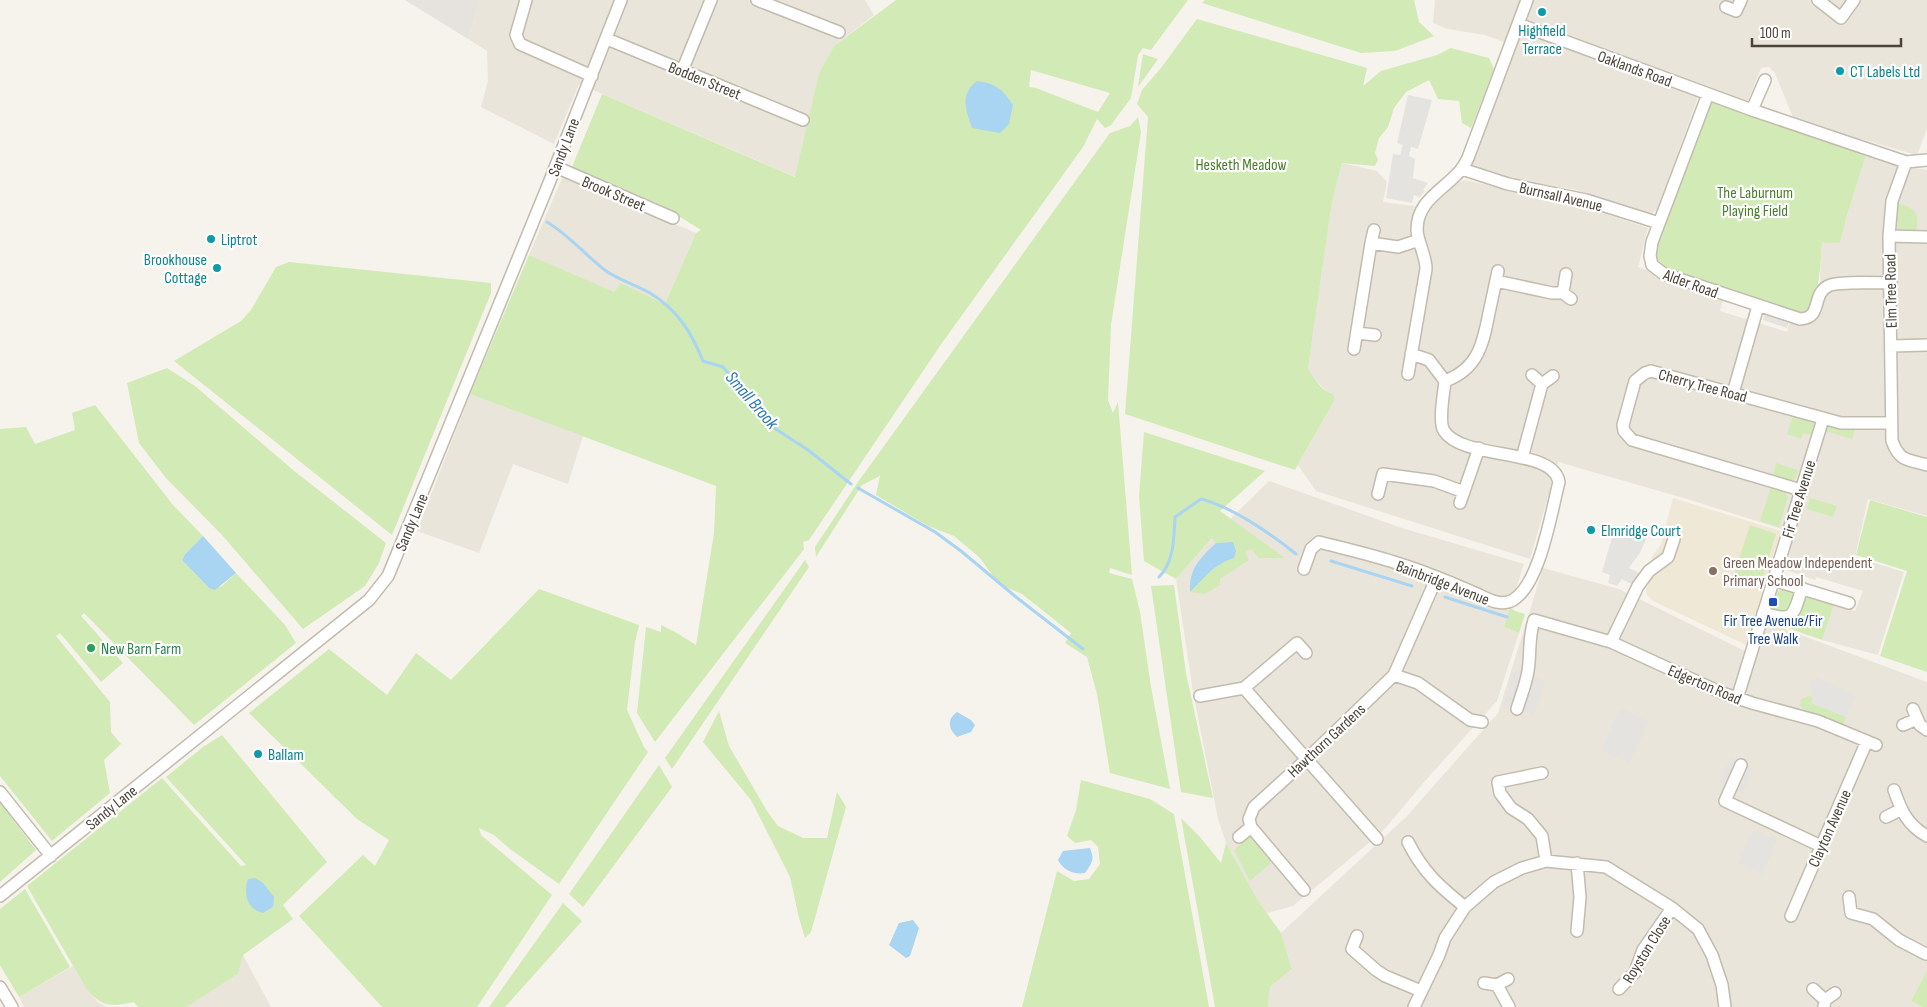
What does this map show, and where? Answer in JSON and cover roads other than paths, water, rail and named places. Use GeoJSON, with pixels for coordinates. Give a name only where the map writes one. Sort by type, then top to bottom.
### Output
{"type":"FeatureCollection","features":[{"type":"Feature","properties":{"kind":"street"},"geometry":{"type":"LineString","coordinates":[[530,0],[516,35],[520,44],[592,76]]}},
{"type":"Feature","properties":{"kind":"street","name":"Sandy Lane"},"geometry":{"type":"LineString","coordinates":[[0,896],[369,600],[388,576],[556,167],[621,0]]}},
{"type":"Feature","properties":{"kind":"street"},"geometry":{"type":"LineString","coordinates":[[682,71],[711,0]]}},
{"type":"Feature","properties":{"kind":"street"},"geometry":{"type":"LineString","coordinates":[[757,0],[839,32]]}},
{"type":"Feature","properties":{"kind":"street"},"geometry":{"type":"LineString","coordinates":[[1408,374],[1426,269],[1425,258],[1419,240],[1418,224],[1424,205],[1462,169],[1472,149],[1527,0]]}},
{"type":"Feature","properties":{"kind":"street"},"geometry":{"type":"LineString","coordinates":[[1726,7],[1736,11],[1742,0]]}},
{"type":"Feature","properties":{"kind":"street"},"geometry":{"type":"LineString","coordinates":[[1818,0],[1841,18],[1854,0]]}},
{"type":"Feature","properties":{"kind":"street","name":"Oaklands Road"},"geometry":{"type":"LineString","coordinates":[[1518,24],[1752,110],[1906,162],[1927,160]]}},
{"type":"Feature","properties":{"kind":"street","name":"Bodden Street"},"geometry":{"type":"LineString","coordinates":[[607,39],[803,120]]}},
{"type":"Feature","properties":{"kind":"street"},"geometry":{"type":"LineString","coordinates":[[1752,110],[1764,80]]}},
{"type":"Feature","properties":{"kind":"street","name":"Alder Road"},"geometry":{"type":"LineString","coordinates":[[1708,94],[1652,242],[1650,256],[1652,265],[1658,272],[1758,306],[1800,318],[1806,318],[1814,311],[1819,293],[1831,285],[1891,283]]}},
{"type":"Feature","properties":{"kind":"street","name":"Elm Tree Road"},"geometry":{"type":"LineString","coordinates":[[1906,162],[1892,200],[1889,236],[1892,441],[1896,453],[1903,458],[1927,465]]}},
{"type":"Feature","properties":{"kind":"street","name":"Brook Street"},"geometry":{"type":"LineString","coordinates":[[556,167],[673,218]]}},
{"type":"Feature","properties":{"kind":"street","name":"Burnsall Avenue"},"geometry":{"type":"LineString","coordinates":[[1462,169],[1508,184],[1586,200],[1660,223]]}},
{"type":"Feature","properties":{"kind":"street"},"geometry":{"type":"LineString","coordinates":[[1354,349],[1374,230]]}},
{"type":"Feature","properties":{"kind":"street","name":"Elm Tree Road"},"geometry":{"type":"LineString","coordinates":[[1889,236],[1927,237]]}},
{"type":"Feature","properties":{"kind":"street"},"geometry":{"type":"LineString","coordinates":[[1371,243],[1398,247],[1419,240]]}},
{"type":"Feature","properties":{"kind":"street"},"geometry":{"type":"LineString","coordinates":[[1411,354],[1429,360],[1445,381],[1460,374],[1478,353],[1484,340],[1497,276],[1567,296],[1566,274]]}},
{"type":"Feature","properties":{"kind":"street"},"geometry":{"type":"LineString","coordinates":[[1733,393],[1758,306]]}},
{"type":"Feature","properties":{"kind":"street"},"geometry":{"type":"LineString","coordinates":[[1357,333],[1375,335]]}},
{"type":"Feature","properties":{"kind":"street","name":"Elm Tree Road"},"geometry":{"type":"LineString","coordinates":[[1891,346],[1927,345]]}},
{"type":"Feature","properties":{"kind":"street","name":"Cherry Tree Road"},"geometry":{"type":"LineString","coordinates":[[1801,490],[1632,440],[1624,431],[1623,425],[1635,381],[1645,372],[1651,371],[1823,419],[1854,424],[1891,423]]}},
{"type":"Feature","properties":{"kind":"street"},"geometry":{"type":"LineString","coordinates":[[1532,375],[1542,384]]}},
{"type":"Feature","properties":{"kind":"street"},"geometry":{"type":"LineString","coordinates":[[1522,458],[1542,384],[1553,376]]}},
{"type":"Feature","properties":{"kind":"street","name":"Bainbridge Avenue"},"geometry":{"type":"LineString","coordinates":[[1304,569],[1310,549],[1319,542],[1401,564],[1495,602],[1512,601],[1524,592],[1532,580],[1538,564],[1559,482],[1558,475],[1551,468],[1534,460],[1479,448],[1459,442],[1451,437],[1444,430],[1442,423],[1445,381]]}},
{"type":"Feature","properties":{"kind":"street","name":"Fir Tree Avenue"},"geometry":{"type":"LineString","coordinates":[[1737,698],[1823,419]]}},
{"type":"Feature","properties":{"kind":"street"},"geometry":{"type":"LineString","coordinates":[[1460,503],[1479,448]]}},
{"type":"Feature","properties":{"kind":"street"},"geometry":{"type":"LineString","coordinates":[[1378,494],[1382,470],[1434,481],[1464,492]]}},
{"type":"Feature","properties":{"kind":"street"},"geometry":{"type":"LineString","coordinates":[[1611,642],[1638,586],[1649,571],[1668,557],[1674,539]]}},
{"type":"Feature","properties":{"kind":"street","name":"Hawthorn Gardens"},"geometry":{"type":"LineString","coordinates":[[1251,827],[1249,819],[1254,807],[1394,675],[1437,577]]}},
{"type":"Feature","properties":{"kind":"street"},"geometry":{"type":"LineString","coordinates":[[1773,580],[1849,603]]}},
{"type":"Feature","properties":{"kind":"street"},"geometry":{"type":"LineString","coordinates":[[1763,612],[1782,618],[1789,616],[1795,610],[1802,588]]}},
{"type":"Feature","properties":{"kind":"street","name":"Edgerton Road"},"geometry":{"type":"LineString","coordinates":[[1517,709],[1528,671],[1529,641],[1533,616],[1611,642],[1737,698],[1818,721],[1872,743]]}},
{"type":"Feature","properties":{"kind":"street"},"geometry":{"type":"LineString","coordinates":[[1200,696],[1244,688],[1297,643],[1306,653]]}},
{"type":"Feature","properties":{"kind":"street"},"geometry":{"type":"LineString","coordinates":[[1394,675],[1418,684],[1470,720],[1482,722]]}},
{"type":"Feature","properties":{"kind":"street"},"geometry":{"type":"LineString","coordinates":[[1244,688],[1377,838]]}},
{"type":"Feature","properties":{"kind":"street"},"geometry":{"type":"LineString","coordinates":[[1902,725],[1915,714],[1927,730]]}},
{"type":"Feature","properties":{"kind":"street","name":"Clayton Avenue"},"geometry":{"type":"LineString","coordinates":[[1791,916],[1821,846],[1872,743]]}},
{"type":"Feature","properties":{"kind":"street"},"geometry":{"type":"LineString","coordinates":[[1741,765],[1725,801],[1821,846]]}},
{"type":"Feature","properties":{"kind":"street"},"geometry":{"type":"LineString","coordinates":[[1542,773],[1498,782],[1500,793],[1510,808],[1528,819],[1542,836],[1546,861]]}},
{"type":"Feature","properties":{"kind":"street"},"geometry":{"type":"LineString","coordinates":[[1894,790],[1900,810],[1910,824],[1927,836]]}},
{"type":"Feature","properties":{"kind":"street"},"geometry":{"type":"LineString","coordinates":[[0,792],[51,856]]}},
{"type":"Feature","properties":{"kind":"street"},"geometry":{"type":"LineString","coordinates":[[1886,817],[1900,810]]}},
{"type":"Feature","properties":{"kind":"street"},"geometry":{"type":"LineString","coordinates":[[1239,838],[1251,827],[1304,890]]}},
{"type":"Feature","properties":{"kind":"street"},"geometry":{"type":"LineString","coordinates":[[1408,842],[1412,861],[1437,885],[1465,907]]}},
{"type":"Feature","properties":{"kind":"street"},"geometry":{"type":"LineString","coordinates":[[1414,1007],[1439,956],[1445,938],[1465,907],[1494,882],[1522,868],[1546,861],[1606,867],[1672,908],[1698,929],[1722,985],[1725,1007]]}},
{"type":"Feature","properties":{"kind":"street"},"geometry":{"type":"LineString","coordinates":[[1577,863],[1580,898],[1577,931]]}},
{"type":"Feature","properties":{"kind":"street"},"geometry":{"type":"LineString","coordinates":[[1848,897],[1846,914],[1873,919],[1899,940],[1925,957]]}},
{"type":"Feature","properties":{"kind":"street","name":"Royston Close"},"geometry":{"type":"LineString","coordinates":[[1619,989],[1635,972],[1643,950],[1672,908]]}},
{"type":"Feature","properties":{"kind":"street"},"geometry":{"type":"LineString","coordinates":[[1343,957],[1352,948],[1357,936]]}},
{"type":"Feature","properties":{"kind":"street"},"geometry":{"type":"LineString","coordinates":[[1352,948],[1380,973],[1421,991]]}},
{"type":"Feature","properties":{"kind":"street"},"geometry":{"type":"LineString","coordinates":[[1484,983],[1497,985],[1508,979]]}},
{"type":"Feature","properties":{"kind":"street"},"geometry":{"type":"LineString","coordinates":[[1497,985],[1509,1007]]}},
{"type":"Feature","properties":{"kind":"street"},"geometry":{"type":"LineString","coordinates":[[0,987],[12,1007]]}},
{"type":"Feature","properties":{"kind":"street"},"geometry":{"type":"LineString","coordinates":[[1813,989],[1824,1004],[1835,993]]}},
{"type":"Feature","properties":{"kind":"water"},"geometry":{"type":"Polygon","coordinates":[[[977,81],[989,83],[998,88],[1013,105],[1009,124],[1000,133],[972,128],[966,108],[966,97],[971,86],[977,81]]]}},
{"type":"Feature","properties":{"kind":"water"},"geometry":{"type":"Polygon","coordinates":[[[203,536],[236,573],[215,590],[209,588],[182,560],[185,554],[203,536]]]}},
{"type":"Feature","properties":{"kind":"water"},"geometry":{"type":"Polygon","coordinates":[[[1233,542],[1236,551],[1234,558],[1214,568],[1190,592],[1191,577],[1200,559],[1216,543],[1233,542]]]}},
{"type":"Feature","properties":{"kind":"water"},"geometry":{"type":"Polygon","coordinates":[[[957,712],[971,720],[975,725],[971,732],[957,737],[950,727],[950,721],[957,712]]]}},
{"type":"Feature","properties":{"kind":"water"},"geometry":{"type":"Polygon","coordinates":[[[1090,848],[1092,861],[1085,873],[1069,871],[1058,860],[1063,851],[1090,848]]]}},
{"type":"Feature","properties":{"kind":"water"},"geometry":{"type":"Polygon","coordinates":[[[255,878],[263,883],[274,897],[273,907],[263,913],[253,908],[247,897],[246,886],[248,879],[255,878]]]}},
{"type":"Feature","properties":{"kind":"water"},"geometry":{"type":"Polygon","coordinates":[[[913,920],[919,928],[910,956],[906,958],[889,945],[899,923],[913,920]]]}},
{"type":"Feature","properties":{"kind":"waterway","name":"Small Brook"},"geometry":{"type":"LineString","coordinates":[[547,222],[563,233],[606,271],[660,300],[682,322],[694,341],[703,361],[723,367],[771,426],[808,450],[851,484]]}},
{"type":"Feature","properties":{"kind":"waterway","name":"Small Brook"},"geometry":{"type":"LineString","coordinates":[[858,488],[935,532],[1083,649]]}},
{"type":"Feature","properties":{"kind":"waterway"},"geometry":{"type":"LineString","coordinates":[[1159,577],[1168,565],[1175,517],[1201,499],[1238,514],[1296,554]]}},
{"type":"Feature","properties":{"kind":"waterway"},"geometry":{"type":"LineString","coordinates":[[1331,561],[1412,586]]}},
{"type":"Feature","properties":{"kind":"waterway"},"geometry":{"type":"LineString","coordinates":[[1445,597],[1507,617]]}},
{"type":"Feature","properties":{"kind":"place","name":"Highfield Terrace"},"geometry":{"type":"Point","coordinates":[1542,12]}},
{"type":"Feature","properties":{"kind":"place","name":"CT Labels Ltd"},"geometry":{"type":"Point","coordinates":[1840,71]}},
{"type":"Feature","properties":{"kind":"place","name":"Liptrot"},"geometry":{"type":"Point","coordinates":[211,239]}},
{"type":"Feature","properties":{"kind":"place","name":"Brookhouse Cottage"},"geometry":{"type":"Point","coordinates":[217,268]}},
{"type":"Feature","properties":{"kind":"place","name":"Elmridge Court"},"geometry":{"type":"Point","coordinates":[1591,530]}},
{"type":"Feature","properties":{"kind":"place","name":"Green Meadow Independent Primary School"},"geometry":{"type":"Point","coordinates":[1713,571]}},
{"type":"Feature","properties":{"kind":"place","name":"Fir Tree Avenue/Fir Tree Walk"},"geometry":{"type":"Point","coordinates":[1773,602]}},
{"type":"Feature","properties":{"kind":"place","name":"New Barn Farm"},"geometry":{"type":"Point","coordinates":[91,648]}},
{"type":"Feature","properties":{"kind":"place","name":"Ballam"},"geometry":{"type":"Point","coordinates":[258,754]}},
{"type":"Feature","properties":{"kind":"park label","name":"Hesketh Meadow"},"geometry":{"type":"Point","coordinates":[1241,164]}},
{"type":"Feature","properties":{"kind":"park label","name":"The Laburnum Playing Field"},"geometry":{"type":"Point","coordinates":[1755,201]}}]}
